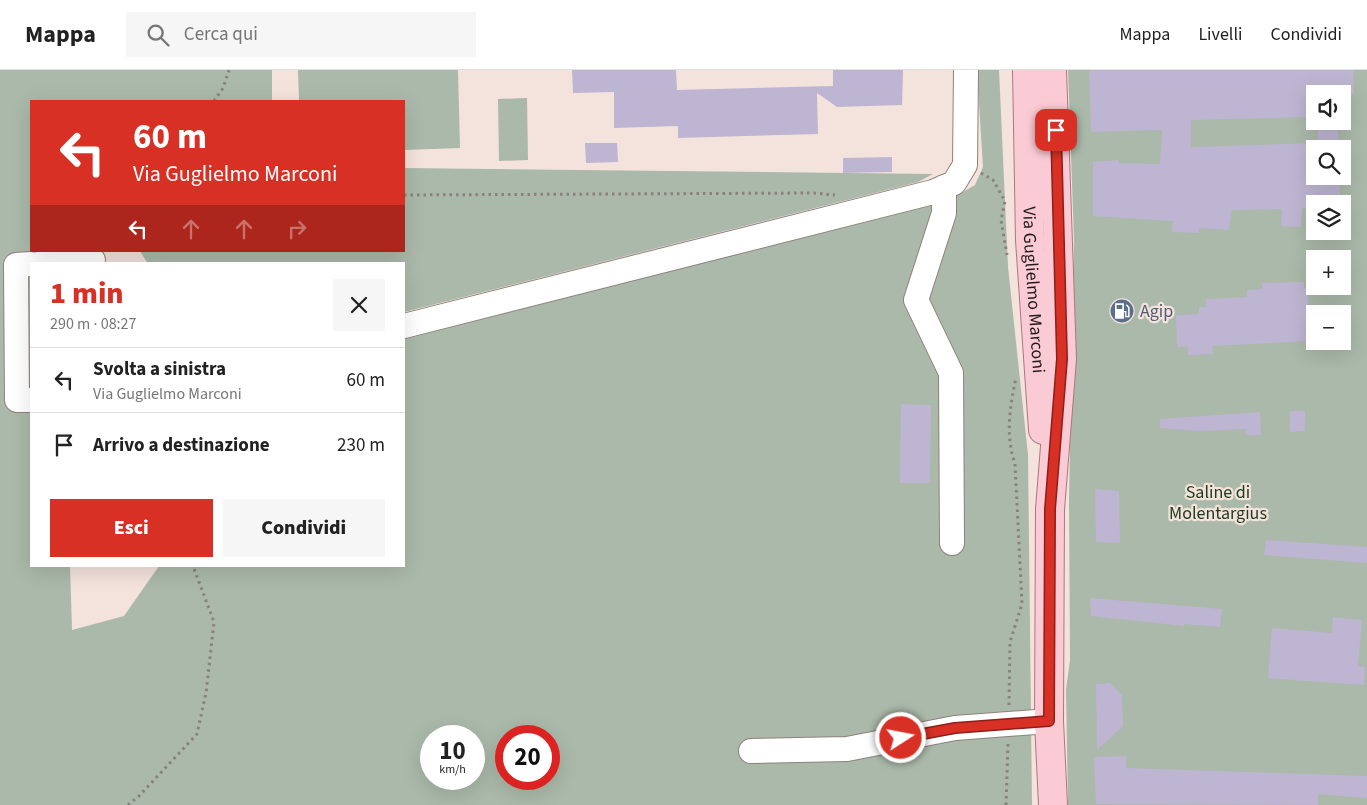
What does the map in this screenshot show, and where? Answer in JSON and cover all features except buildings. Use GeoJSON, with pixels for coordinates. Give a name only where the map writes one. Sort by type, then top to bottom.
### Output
{"type":"FeatureCollection","features":[{"type":"Feature","properties":{"kind":"main road"},"geometry":{"type":"LineString","coordinates":[[1016,70],[1030,240]]}},
{"type":"Feature","properties":{"kind":"main road","name":"Via Guglielmo Marconi"},"geometry":{"type":"LineString","coordinates":[[1027,70],[1030,240],[1036,354],[1050,509]]}},
{"type":"Feature","properties":{"kind":"main road","name":"Via Guglielmo Marconi"},"geometry":{"type":"LineString","coordinates":[[1053,70],[1062,359],[1050,509],[1049,721],[1053,805]]}},
{"type":"Feature","properties":{"kind":"street"},"geometry":{"type":"LineString","coordinates":[[405,326],[933,192],[954,183],[965,165],[966,70]]}},
{"type":"Feature","properties":{"kind":"street"},"geometry":{"type":"LineString","coordinates":[[944,187],[944,213],[916,300],[951,373],[952,543]]}},
{"type":"Feature","properties":{"kind":"street"},"geometry":{"type":"LineString","coordinates":[[66,262],[93,260]]}},
{"type":"Feature","properties":{"kind":"street"},"geometry":{"type":"LineString","coordinates":[[30,264],[16,265],[17,400],[30,400]]}},
{"type":"Feature","properties":{"kind":"street"},"geometry":{"type":"LineString","coordinates":[[751,751],[847,749],[955,728],[1049,721]]}},
{"type":"Feature","properties":{"kind":"path"},"geometry":{"type":"LineString","coordinates":[[215,100],[223,88],[229,70]]}},
{"type":"Feature","properties":{"kind":"path"},"geometry":{"type":"LineString","coordinates":[[965,165],[993,180],[1004,197],[1005,208],[1001,220],[1008,258]]}},
{"type":"Feature","properties":{"kind":"path"},"geometry":{"type":"LineString","coordinates":[[405,195],[814,193],[841,196]]}},
{"type":"Feature","properties":{"kind":"path"},"geometry":{"type":"LineString","coordinates":[[1006,805],[1010,642],[1022,604],[1015,464],[1011,447],[1009,409],[1017,370]]}},
{"type":"Feature","properties":{"kind":"path"},"geometry":{"type":"LineString","coordinates":[[128,805],[139,796],[197,734],[206,693],[214,622],[193,567]]}},
{"type":"Feature","properties":{"kind":"green space"},"geometry":{"type":"Polygon","coordinates":[[[0,70],[272,70],[272,100],[30,100],[30,252],[60,252],[36,262],[30,262],[30,567],[70,567],[72,630],[124,616],[158,567],[405,567],[405,337],[953,198],[975,185],[983,167],[977,70],[999,70],[1008,267],[1028,455],[1032,805],[0,805],[0,70]]]}},
{"type":"Feature","properties":{"kind":"green space"},"geometry":{"type":"Polygon","coordinates":[[[298,70],[458,70],[460,148],[405,150],[405,100],[299,100],[298,70]]]}},
{"type":"Feature","properties":{"kind":"green space","name":"Saline di Molentargius"},"geometry":{"type":"Polygon","coordinates":[[[1068,70],[1367,70],[1367,805],[1068,805],[1066,690],[1070,660],[1069,500],[1074,240],[1068,70]]]}},
{"type":"Feature","properties":{"kind":"green space"},"geometry":{"type":"Polygon","coordinates":[[[527,98],[528,160],[499,161],[498,99],[527,98]]]}},
{"type":"Feature","properties":{"kind":"green space"},"geometry":{"type":"Polygon","coordinates":[[[405,168],[933,174],[918,182],[405,312],[405,262],[147,262],[141,252],[405,252],[405,168]]]}},
{"type":"Feature","properties":{"kind":"place","name":"Agip"},"geometry":{"type":"Point","coordinates":[1122,311]}},
{"type":"Feature","properties":{"kind":"route"},"geometry":{"type":"LineString","coordinates":[[901,738],[955,728],[1049,721],[1050,509],[1062,359],[1056,130]]}}]}
